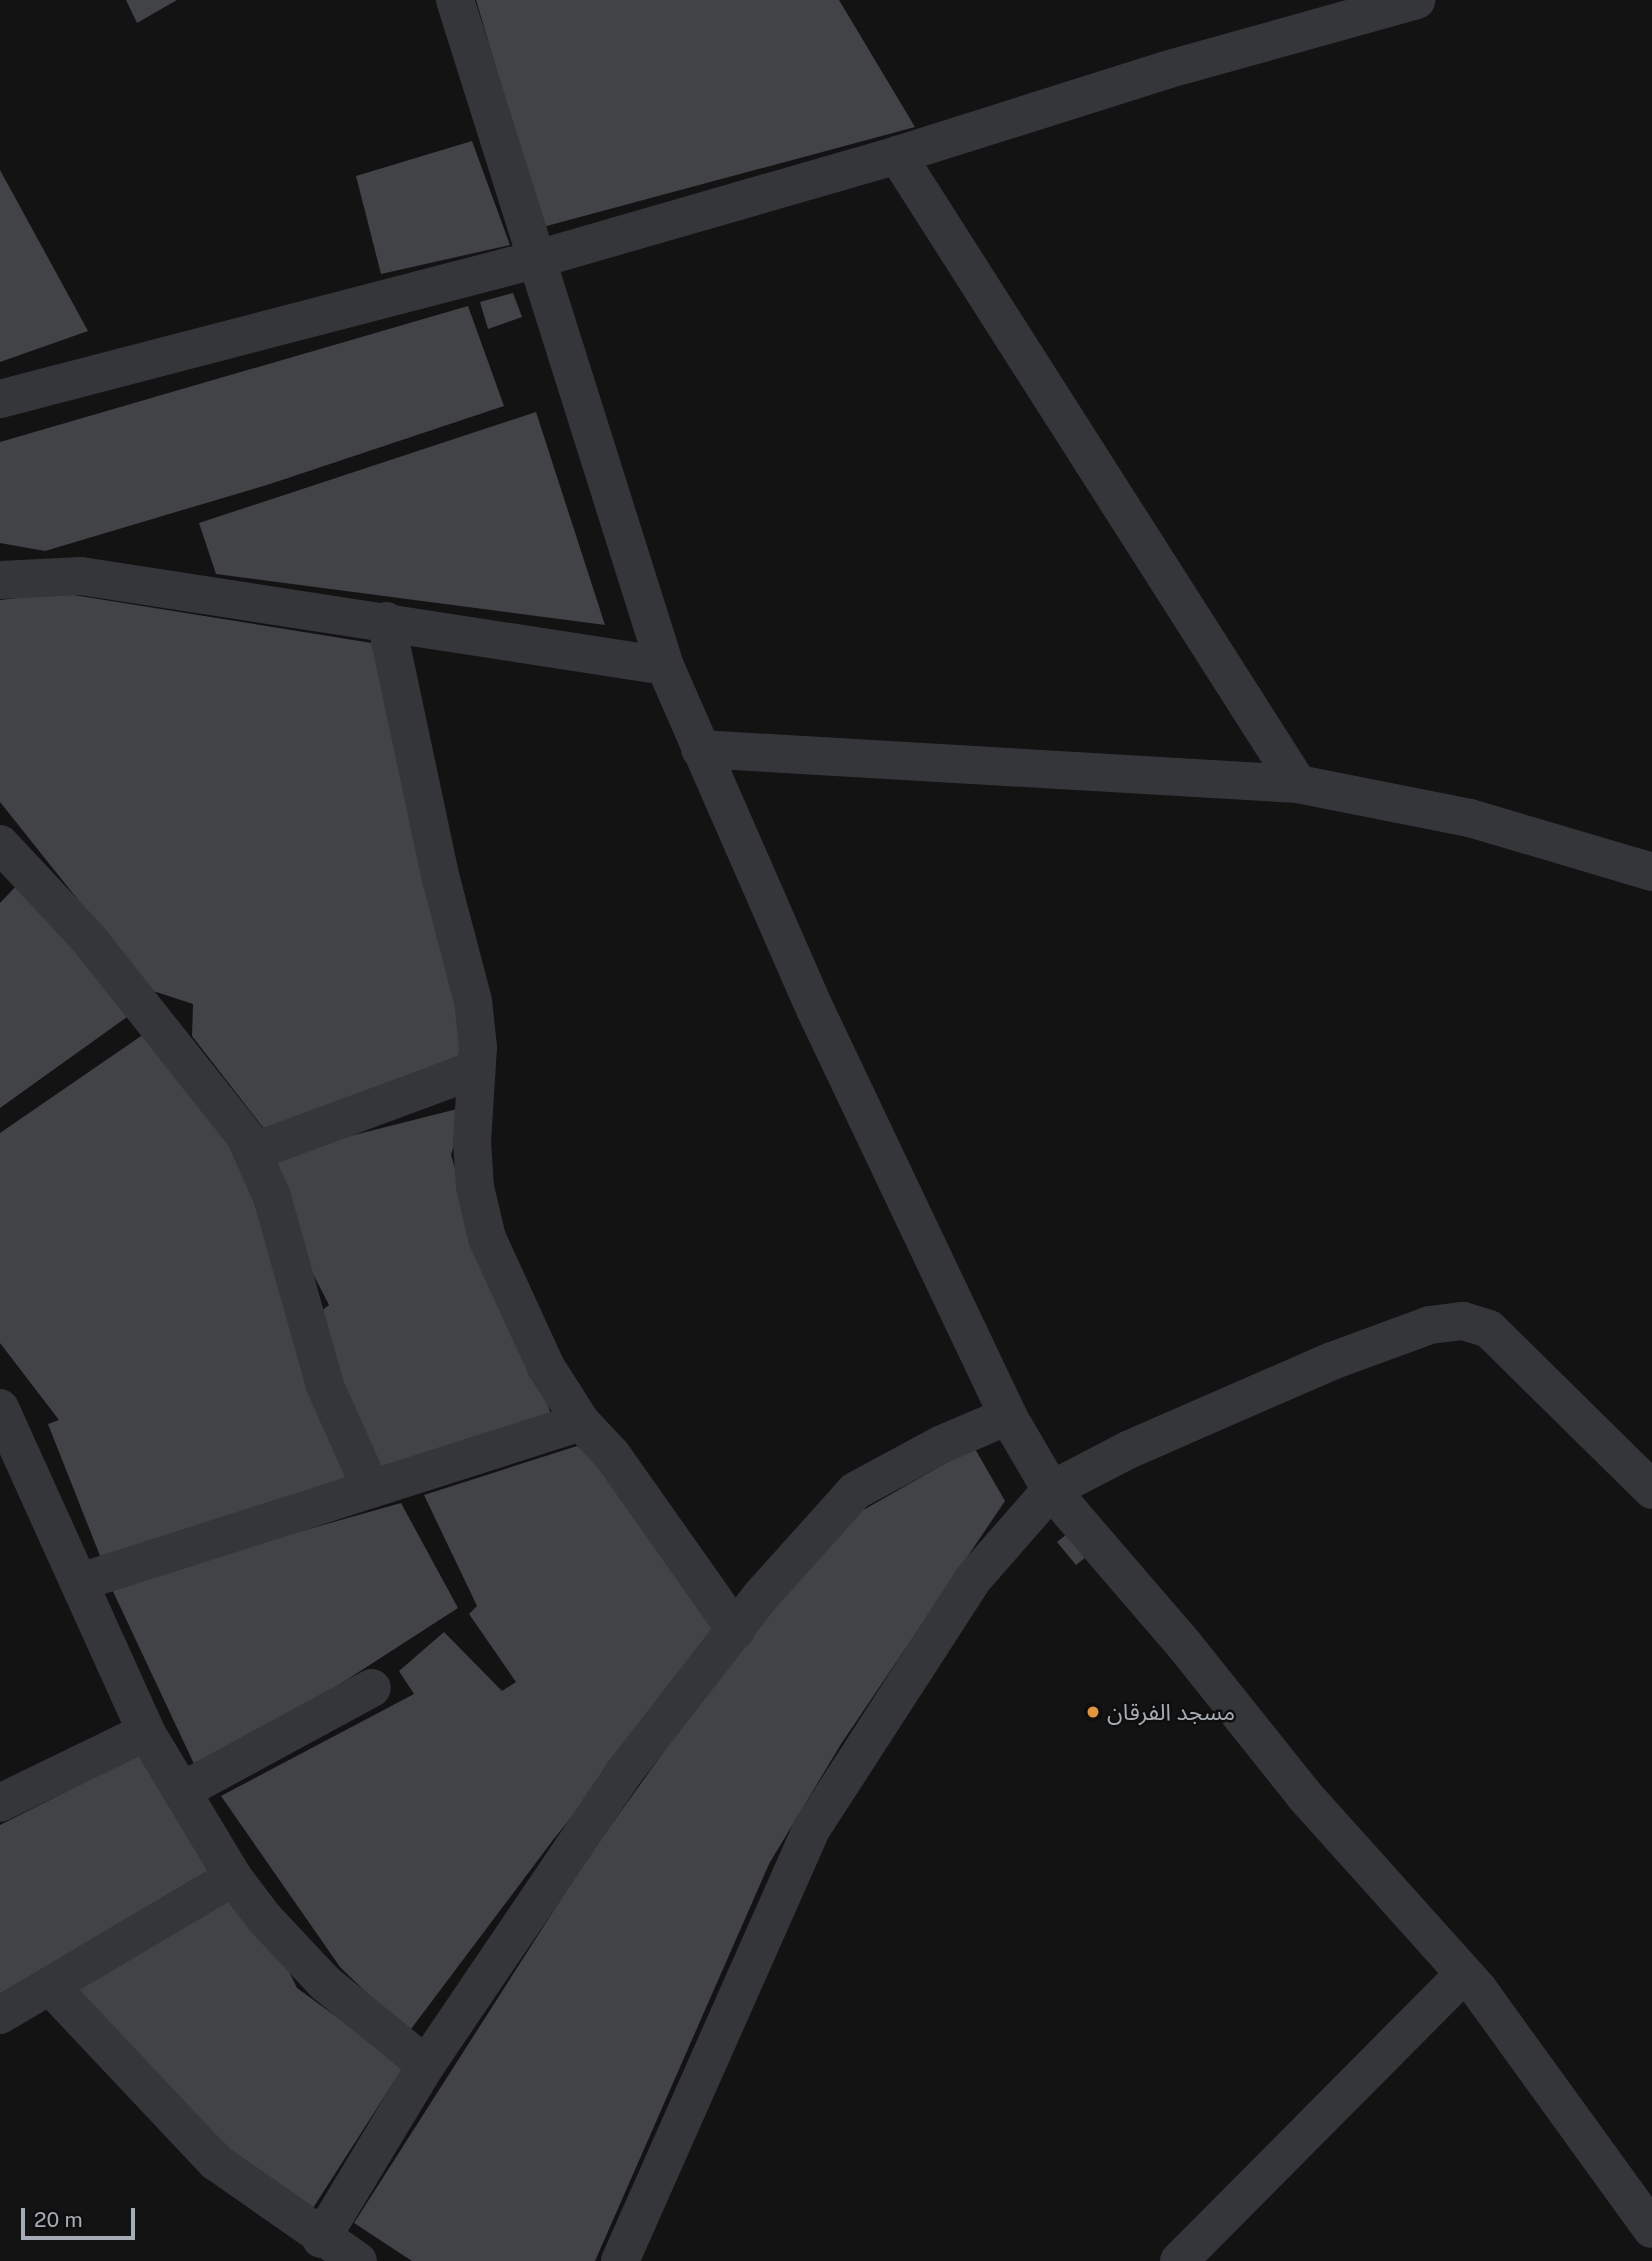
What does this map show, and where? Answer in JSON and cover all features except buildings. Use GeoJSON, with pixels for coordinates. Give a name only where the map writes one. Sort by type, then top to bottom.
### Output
{"type":"FeatureCollection","features":[{"type":"Feature","properties":{"kind":"street"},"geometry":{"type":"LineString","coordinates":[[456,0],[534,260],[665,666],[815,1009],[1008,1416],[1051,1490],[1186,1647],[1304,1795],[1464,1974],[1652,2229]]}},
{"type":"Feature","properties":{"kind":"street"},"geometry":{"type":"LineString","coordinates":[[0,399],[534,260],[897,155],[1166,70],[1416,0]]}},
{"type":"Feature","properties":{"kind":"street"},"geometry":{"type":"LineString","coordinates":[[897,155],[1298,783]]}},
{"type":"Feature","properties":{"kind":"street"},"geometry":{"type":"LineString","coordinates":[[0,580],[81,576],[665,666]]}},
{"type":"Feature","properties":{"kind":"street"},"geometry":{"type":"LineString","coordinates":[[386,621],[441,879],[472,1001],[475,1070],[474,1165],[487,1238],[546,1367],[581,1422],[612,1455],[736,1631]]}},
{"type":"Feature","properties":{"kind":"street"},"geometry":{"type":"LineString","coordinates":[[700,749],[1298,783],[1470,818],[1652,872]]}},
{"type":"Feature","properties":{"kind":"street"},"geometry":{"type":"LineString","coordinates":[[0,844],[89,938],[151,1021],[218,1099],[253,1152],[272,1197],[325,1386],[371,1489]]}},
{"type":"Feature","properties":{"kind":"street"},"geometry":{"type":"LineString","coordinates":[[253,1152],[475,1070]]}},
{"type":"Feature","properties":{"kind":"street"},"geometry":{"type":"LineString","coordinates":[[620,2261],[812,1828],[973,1579],[1051,1490],[1128,1450],[1332,1361],[1430,1325],[1464,1321],[1489,1329],[1652,1490]]}},
{"type":"Feature","properties":{"kind":"street"},"geometry":{"type":"LineString","coordinates":[[0,1408],[146,1732],[233,1877],[325,1983],[426,2065]]}},
{"type":"Feature","properties":{"kind":"street"},"geometry":{"type":"LineString","coordinates":[[321,2239],[426,2065],[622,1775],[834,1509],[855,1491],[916,1457],[1008,1416]]}},
{"type":"Feature","properties":{"kind":"street"},"geometry":{"type":"LineString","coordinates":[[80,1583],[581,1422]]}},
{"type":"Feature","properties":{"kind":"street"},"geometry":{"type":"LineString","coordinates":[[182,1791],[372,1688]]}},
{"type":"Feature","properties":{"kind":"street"},"geometry":{"type":"LineString","coordinates":[[0,1803],[146,1732]]}},
{"type":"Feature","properties":{"kind":"street"},"geometry":{"type":"LineString","coordinates":[[0,2015],[233,1877]]}},
{"type":"Feature","properties":{"kind":"street"},"geometry":{"type":"LineString","coordinates":[[1179,2261],[1464,1974]]}},
{"type":"Feature","properties":{"kind":"street"},"geometry":{"type":"LineString","coordinates":[[50,1986],[216,2162],[321,2239],[358,2261]]}},
{"type":"Feature","properties":{"kind":"place","name":"مسجد الفرقان"},"geometry":{"type":"Point","coordinates":[1093,1712]}}]}
